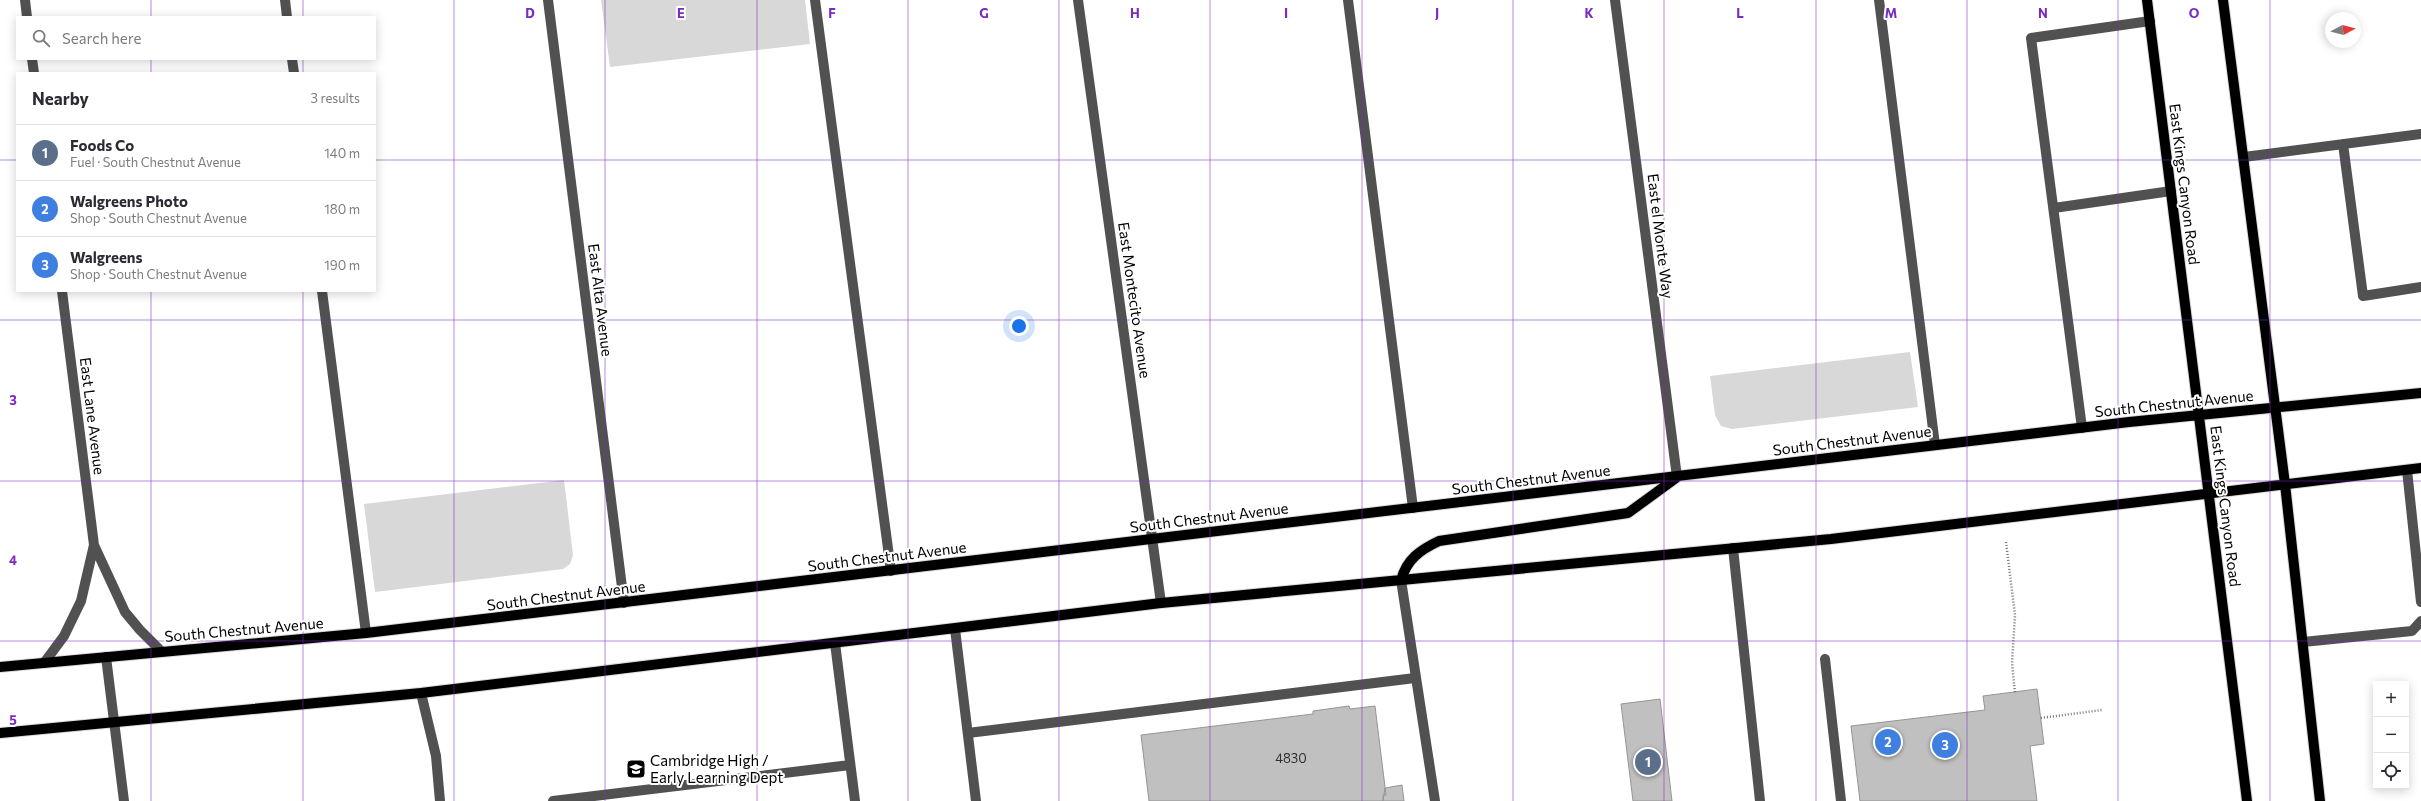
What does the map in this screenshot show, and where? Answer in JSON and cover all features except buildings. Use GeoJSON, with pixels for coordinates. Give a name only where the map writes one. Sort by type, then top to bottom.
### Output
{"type":"FeatureCollection","features":[{"type":"Feature","properties":{"kind":"main road","name":"East Kings Canyon Road"},"geometry":{"type":"LineString","coordinates":[[2148,0],[2247,801]]}},
{"type":"Feature","properties":{"kind":"main road"},"geometry":{"type":"LineString","coordinates":[[2223,0],[2276,407],[2320,801]]}},
{"type":"Feature","properties":{"kind":"main road","name":"South Chestnut Avenue"},"geometry":{"type":"LineString","coordinates":[[0,667],[366,633],[1935,445],[2199,415],[2421,392]]}},
{"type":"Feature","properties":{"kind":"main road"},"geometry":{"type":"LineString","coordinates":[[0,733],[421,693],[1161,603],[1732,548],[2003,518],[2209,492],[2421,468]]}},
{"type":"Feature","properties":{"kind":"main road"},"geometry":{"type":"LineString","coordinates":[[1401,580],[1405,568],[1412,558],[1422,550],[1439,541],[1628,513],[1677,477]]}},
{"type":"Feature","properties":{"kind":"street"},"geometry":{"type":"LineString","coordinates":[[25,0],[27,16]]}},
{"type":"Feature","properties":{"kind":"street"},"geometry":{"type":"LineString","coordinates":[[285,0],[287,16]]}},
{"type":"Feature","properties":{"kind":"street","name":"East Alta Avenue"},"geometry":{"type":"LineString","coordinates":[[548,0],[624,603]]}},
{"type":"Feature","properties":{"kind":"street"},"geometry":{"type":"LineString","coordinates":[[815,0],[891,571]]}},
{"type":"Feature","properties":{"kind":"street","name":"East Montecito Avenue"},"geometry":{"type":"LineString","coordinates":[[1078,0],[1161,603]]}},
{"type":"Feature","properties":{"kind":"street"},"geometry":{"type":"LineString","coordinates":[[1348,0],[1413,508]]}},
{"type":"Feature","properties":{"kind":"street","name":"East el Monte Way"},"geometry":{"type":"LineString","coordinates":[[1615,0],[1677,477]]}},
{"type":"Feature","properties":{"kind":"street"},"geometry":{"type":"LineString","coordinates":[[1879,0],[1935,445]]}},
{"type":"Feature","properties":{"kind":"street"},"geometry":{"type":"LineString","coordinates":[[2082,428],[2031,38],[2150,22]]}},
{"type":"Feature","properties":{"kind":"street"},"geometry":{"type":"LineString","coordinates":[[32,60],[34,72]]}},
{"type":"Feature","properties":{"kind":"street"},"geometry":{"type":"LineString","coordinates":[[292,60],[294,72]]}},
{"type":"Feature","properties":{"kind":"street"},"geometry":{"type":"LineString","coordinates":[[2244,157],[2421,134]]}},
{"type":"Feature","properties":{"kind":"street"},"geometry":{"type":"LineString","coordinates":[[2343,144],[2363,296],[2421,287]]}},
{"type":"Feature","properties":{"kind":"street"},"geometry":{"type":"LineString","coordinates":[[2054,208],[2171,191]]}},
{"type":"Feature","properties":{"kind":"street","name":"East Lane Avenue"},"geometry":{"type":"LineString","coordinates":[[62,292],[94,544],[125,612],[161,652]]}},
{"type":"Feature","properties":{"kind":"street"},"geometry":{"type":"LineString","coordinates":[[322,292],[366,633]]}},
{"type":"Feature","properties":{"kind":"street"},"geometry":{"type":"LineString","coordinates":[[2406,470],[2421,602]]}},
{"type":"Feature","properties":{"kind":"street","name":"East Lane Avenue"},"geometry":{"type":"LineString","coordinates":[[44,663],[64,636],[81,601],[94,544]]}},
{"type":"Feature","properties":{"kind":"street"},"geometry":{"type":"LineString","coordinates":[[1732,548],[1760,801]]}},
{"type":"Feature","properties":{"kind":"street"},"geometry":{"type":"LineString","coordinates":[[1401,580],[1435,801]]}},
{"type":"Feature","properties":{"kind":"street"},"geometry":{"type":"LineString","coordinates":[[2303,642],[2412,631],[2421,621]]}},
{"type":"Feature","properties":{"kind":"street"},"geometry":{"type":"LineString","coordinates":[[955,629],[976,801]]}},
{"type":"Feature","properties":{"kind":"street"},"geometry":{"type":"LineString","coordinates":[[836,643],[855,801]]}},
{"type":"Feature","properties":{"kind":"street"},"geometry":{"type":"LineString","coordinates":[[106,657],[124,801]]}},
{"type":"Feature","properties":{"kind":"street"},"geometry":{"type":"LineString","coordinates":[[1824,659],[1841,801]]}},
{"type":"Feature","properties":{"kind":"street"},"geometry":{"type":"LineString","coordinates":[[968,733],[1415,678]]}},
{"type":"Feature","properties":{"kind":"street"},"geometry":{"type":"LineString","coordinates":[[421,693],[436,756],[440,801]]}},
{"type":"Feature","properties":{"kind":"street"},"geometry":{"type":"LineString","coordinates":[[553,801],[850,765]]}},
{"type":"Feature","properties":{"kind":"path"},"geometry":{"type":"LineString","coordinates":[[2003,518],[2015,615],[2012,663],[2015,693]]}},
{"type":"Feature","properties":{"kind":"path"},"geometry":{"type":"LineString","coordinates":[[2041,718],[2102,710]]}},
{"type":"Feature","properties":{"kind":"shaded area"},"geometry":{"type":"Polygon","coordinates":[[[601,0],[805,0],[810,44],[610,67],[601,0]]]}},
{"type":"Feature","properties":{"kind":"shaded area"},"geometry":{"type":"Polygon","coordinates":[[[1910,352],[1918,407],[1732,429],[1721,426],[1715,415],[1710,376],[1910,352]]]}},
{"type":"Feature","properties":{"kind":"shaded area"},"geometry":{"type":"Polygon","coordinates":[[[564,480],[573,555],[570,564],[563,569],[375,592],[364,504],[564,480]]]}},
{"type":"Feature","properties":{"kind":"place","name":"Walgreens Photo"},"geometry":{"type":"Point","coordinates":[1888,742]}},
{"type":"Feature","properties":{"kind":"place","name":"Walgreens"},"geometry":{"type":"Point","coordinates":[1945,745]}},
{"type":"Feature","properties":{"kind":"place","name":"Foods Co"},"geometry":{"type":"Point","coordinates":[1648,762]}},
{"type":"Feature","properties":{"kind":"place","name":"Cambridge High / Early Learning Dept"},"geometry":{"type":"Point","coordinates":[636,769]}}]}
